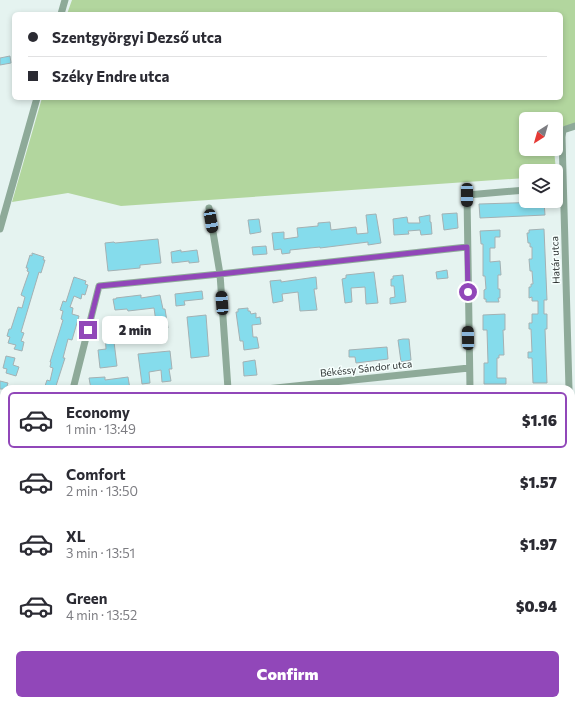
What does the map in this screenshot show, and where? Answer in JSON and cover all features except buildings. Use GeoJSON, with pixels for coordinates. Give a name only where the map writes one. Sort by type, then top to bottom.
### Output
{"type":"FeatureCollection","features":[{"type":"Feature","properties":{"kind":"street"},"geometry":{"type":"LineString","coordinates":[[61,12],[64,0]]}},
{"type":"Feature","properties":{"kind":"street"},"geometry":{"type":"LineString","coordinates":[[0,229],[3,211],[36,100]]}},
{"type":"Feature","properties":{"kind":"street","name":"Határ utca"},"geometry":{"type":"LineString","coordinates":[[561,164],[563,130],[575,126]]}},
{"type":"Feature","properties":{"kind":"street"},"geometry":{"type":"LineString","coordinates":[[470,385],[467,195],[519,191]]}},
{"type":"Feature","properties":{"kind":"street"},"geometry":{"type":"LineString","coordinates":[[209,208],[220,274],[228,385]]}},
{"type":"Feature","properties":{"kind":"street","name":"Határ utca"},"geometry":{"type":"LineString","coordinates":[[561,208],[569,385]]}},
{"type":"Feature","properties":{"kind":"street"},"geometry":{"type":"LineString","coordinates":[[74,385],[99,286],[467,247]]}},
{"type":"Feature","properties":{"kind":"street","name":"Békéssy Sándor utca"},"geometry":{"type":"LineString","coordinates":[[305,385],[469,368]]}},
{"type":"Feature","properties":{"kind":"green space"},"geometry":{"type":"Polygon","coordinates":[[[72,0],[575,0],[575,125],[563,126],[563,112],[519,112],[519,156],[555,156],[555,164],[519,164],[519,178],[121,206],[68,193],[12,202],[41,100],[563,100],[563,12],[68,12],[72,0]]]}},
{"type":"Feature","properties":{"kind":"route"},"geometry":{"type":"LineString","coordinates":[[88,330],[99,286],[467,247],[468,292]]}}]}
